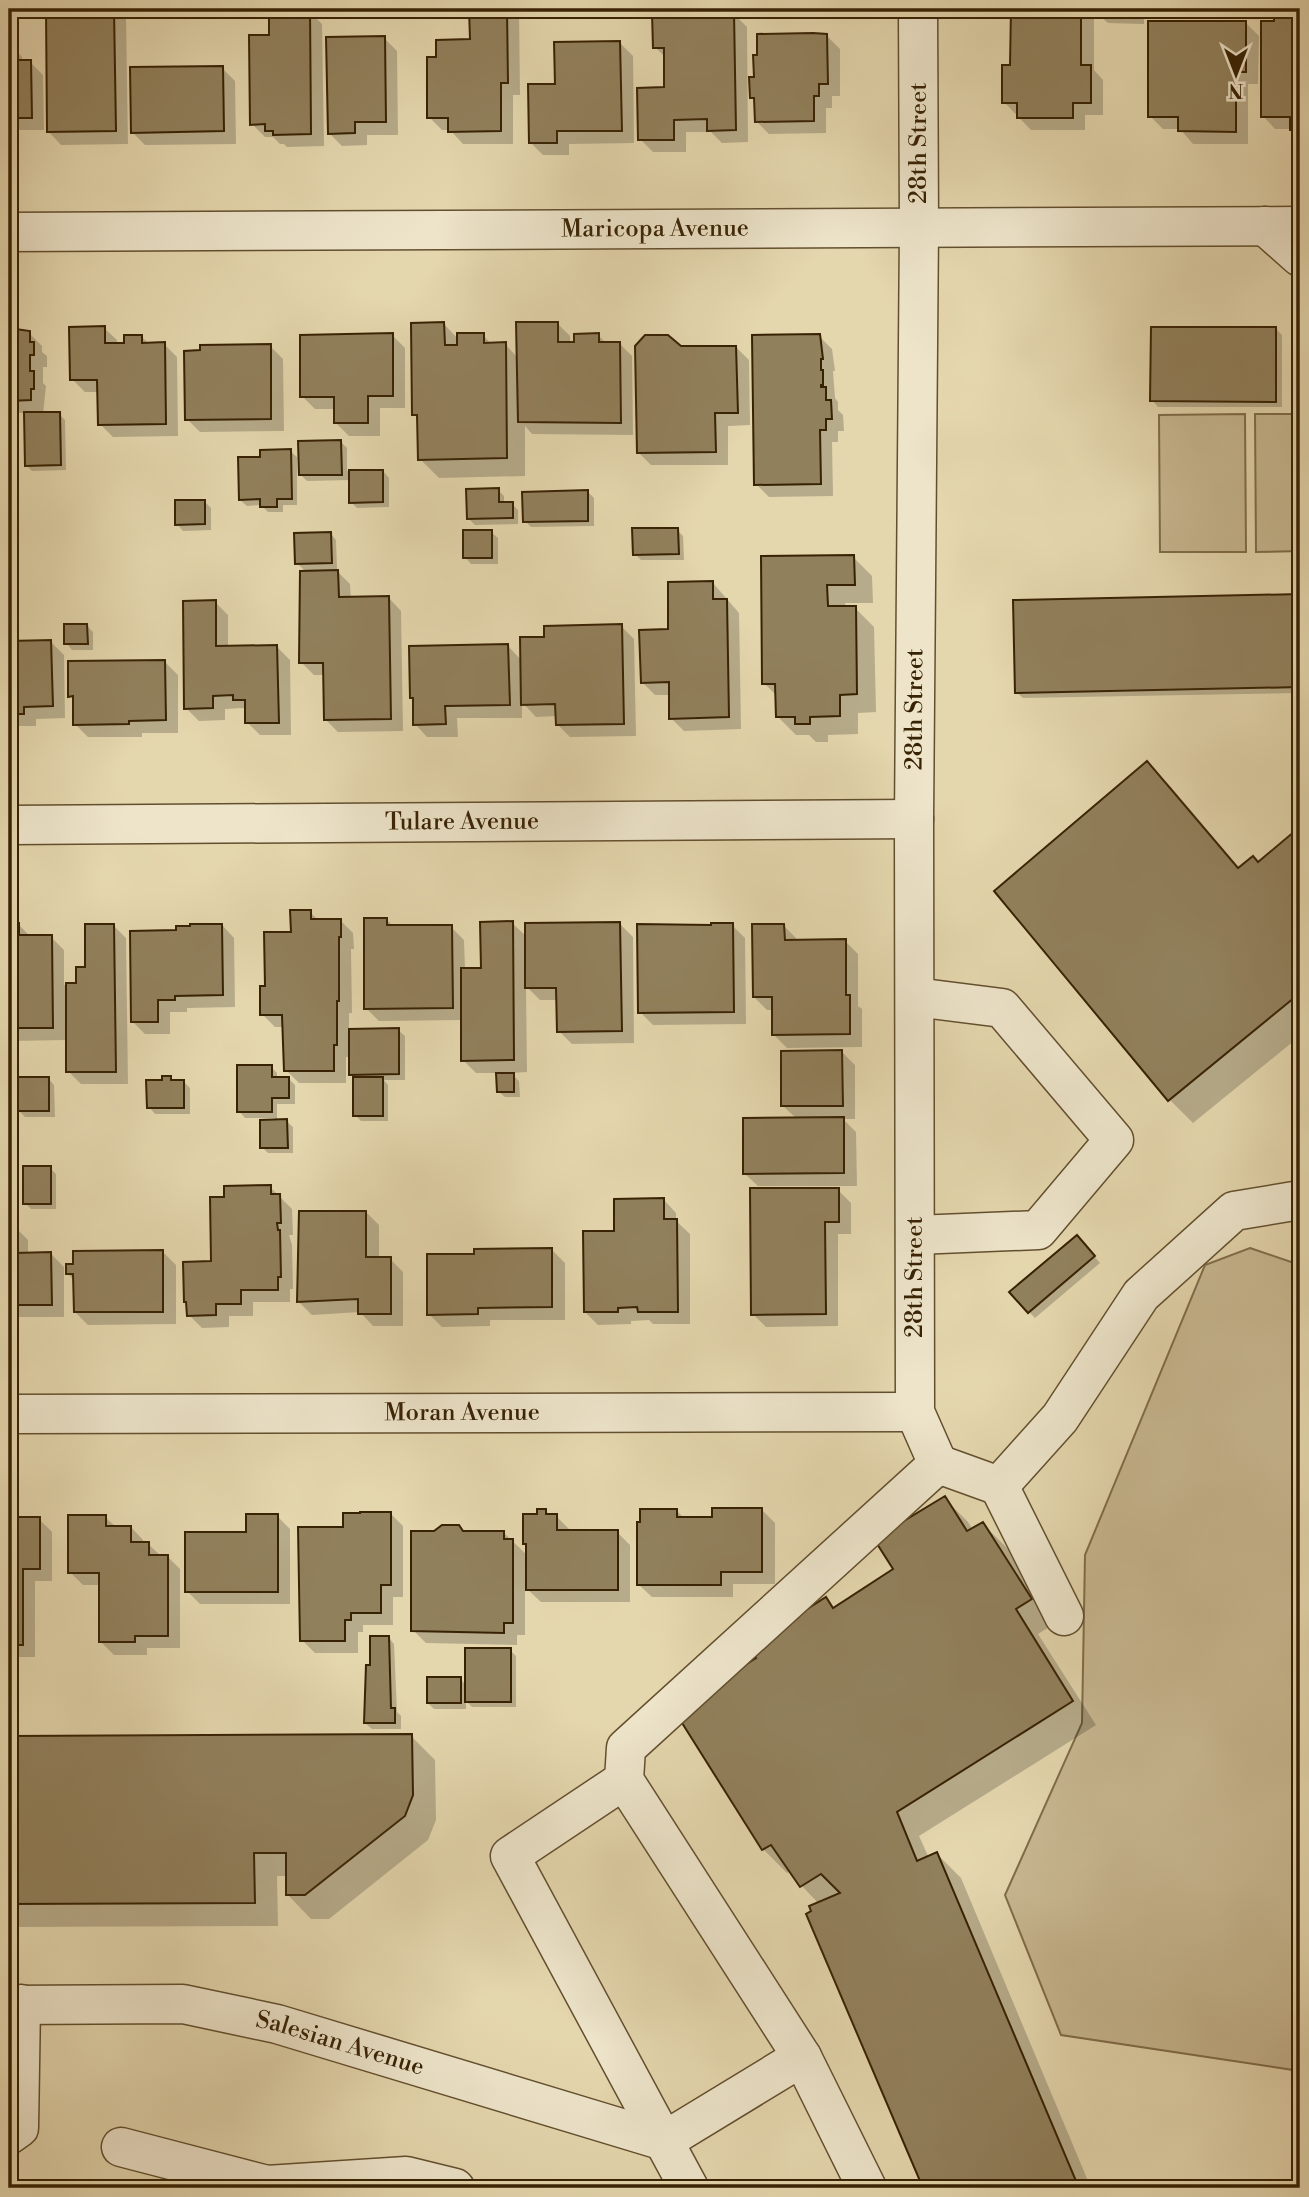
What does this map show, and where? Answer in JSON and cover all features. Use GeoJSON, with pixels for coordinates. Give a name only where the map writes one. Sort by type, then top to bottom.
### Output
{"type":"FeatureCollection","features":[{"type":"Feature","properties":{"kind":"street","name":"28th Street"},"geometry":{"type":"LineString","coordinates":[[915,1412],[914,820],[919,9]]}},
{"type":"Feature","properties":{"kind":"street","name":"Maricopa Avenue"},"geometry":{"type":"LineString","coordinates":[[9,232],[1283,226]]}},
{"type":"Feature","properties":{"kind":"street"},"geometry":{"type":"LineString","coordinates":[[1283,226],[1300,257]]}},
{"type":"Feature","properties":{"kind":"street","name":"Tulare Avenue"},"geometry":{"type":"LineString","coordinates":[[9,825],[914,820]]}},
{"type":"Feature","properties":{"kind":"street"},"geometry":{"type":"LineString","coordinates":[[915,997],[1002,1008],[1114,1140],[1038,1230],[916,1235]]}},
{"type":"Feature","properties":{"kind":"street"},"geometry":{"type":"LineString","coordinates":[[999,1486],[1060,1418],[1141,1295],[1234,1212],[1300,1200]]}},
{"type":"Feature","properties":{"kind":"street"},"geometry":{"type":"LineString","coordinates":[[915,1412],[938,1465],[999,1486],[1064,1616]]}},
{"type":"Feature","properties":{"kind":"street","name":"Moran Avenue"},"geometry":{"type":"LineString","coordinates":[[9,1414],[915,1412]]}},
{"type":"Feature","properties":{"kind":"street"},"geometry":{"type":"LineString","coordinates":[[689,2188],[510,1856],[625,1764],[938,1465]]}},
{"type":"Feature","properties":{"kind":"street"},"geometry":{"type":"LineString","coordinates":[[625,1764],[802,2057],[867,2188]]}},
{"type":"Feature","properties":{"kind":"street","name":"Salesian Avenue"},"geometry":{"type":"LineString","coordinates":[[15,2005],[183,2004],[277,2024],[664,2141]]}},
{"type":"Feature","properties":{"kind":"street"},"geometry":{"type":"LineString","coordinates":[[9,2135],[19,2128],[15,2005]]}},
{"type":"Feature","properties":{"kind":"street"},"geometry":{"type":"LineString","coordinates":[[664,2141],[802,2057]]}},
{"type":"Feature","properties":{"kind":"street"},"geometry":{"type":"LineString","coordinates":[[121,2147],[268,2186],[409,2182],[455,2188]]}},
{"type":"Feature","properties":{"kind":"shaded area"},"geometry":{"type":"Polygon","coordinates":[[[1245,414],[1246,552],[1160,552],[1159,415],[1245,414]]]}},
{"type":"Feature","properties":{"kind":"shaded area"},"geometry":{"type":"Polygon","coordinates":[[[1255,414],[1300,414],[1300,551],[1256,552],[1255,414]]]}},
{"type":"Feature","properties":{"kind":"shaded area"},"geometry":{"type":"Polygon","coordinates":[[[1250,1248],[1300,1265],[1300,2071],[1061,2035],[1005,1895],[1082,1723],[1085,1555],[1205,1265],[1250,1248]]]}},
{"type":"Feature","properties":{"kind":"building"},"geometry":{"type":"Polygon","coordinates":[[[46,9],[114,9],[116,131],[47,132],[46,9]]]}},
{"type":"Feature","properties":{"kind":"building"},"geometry":{"type":"Polygon","coordinates":[[[269,9],[310,9],[311,134],[273,135],[273,131],[265,131],[265,124],[250,125],[249,35],[269,35],[269,9]]]}},
{"type":"Feature","properties":{"kind":"building"},"geometry":{"type":"Polygon","coordinates":[[[469,9],[507,9],[508,83],[501,83],[501,131],[448,132],[448,118],[427,118],[427,57],[436,57],[436,40],[470,39],[469,9]]]}},
{"type":"Feature","properties":{"kind":"building"},"geometry":{"type":"Polygon","coordinates":[[[1011,9],[1081,9],[1081,65],[1091,65],[1091,103],[1073,103],[1073,118],[1017,118],[1017,103],[1002,103],[1002,65],[1010,65],[1011,9]]]}},
{"type":"Feature","properties":{"kind":"building"},"geometry":{"type":"Polygon","coordinates":[[[1100,9],[1138,9],[1138,18],[1100,17],[1100,9]]]}},
{"type":"Feature","properties":{"kind":"building"},"geometry":{"type":"Polygon","coordinates":[[[1274,9],[1300,9],[1300,130],[1290,130],[1290,117],[1261,117],[1261,21],[1274,21],[1274,9]]]}},
{"type":"Feature","properties":{"kind":"building"},"geometry":{"type":"Polygon","coordinates":[[[734,12],[736,130],[707,131],[707,119],[674,120],[674,140],[638,140],[637,88],[664,87],[664,48],[653,48],[652,13],[734,12]]]}},
{"type":"Feature","properties":{"kind":"building"},"geometry":{"type":"Polygon","coordinates":[[[1148,21],[1246,21],[1246,72],[1236,72],[1236,132],[1178,131],[1178,117],[1148,117],[1148,21]]]}},
{"type":"Feature","properties":{"kind":"building"},"geometry":{"type":"Polygon","coordinates":[[[757,34],[827,34],[828,84],[819,84],[819,96],[814,96],[814,121],[755,122],[754,98],[750,98],[749,77],[754,77],[753,55],[757,55],[757,34]]]}},
{"type":"Feature","properties":{"kind":"building"},"geometry":{"type":"Polygon","coordinates":[[[385,36],[386,122],[355,122],[355,133],[328,134],[326,37],[385,36]]]}},
{"type":"Feature","properties":{"kind":"building"},"geometry":{"type":"Polygon","coordinates":[[[620,41],[622,131],[557,131],[557,143],[529,143],[528,84],[555,84],[554,42],[620,41]]]}},
{"type":"Feature","properties":{"kind":"building"},"geometry":{"type":"Polygon","coordinates":[[[9,42],[10,60],[31,60],[32,118],[9,118],[9,42]]]}},
{"type":"Feature","properties":{"kind":"building"},"geometry":{"type":"Polygon","coordinates":[[[223,66],[224,131],[131,133],[130,67],[223,66]]]}},
{"type":"Feature","properties":{"kind":"building"},"geometry":{"type":"Polygon","coordinates":[[[444,322],[445,345],[457,345],[457,333],[484,333],[484,343],[506,342],[507,458],[418,460],[417,415],[412,415],[411,323],[444,322]]]}},
{"type":"Feature","properties":{"kind":"building"},"geometry":{"type":"Polygon","coordinates":[[[516,322],[558,322],[558,342],[574,342],[574,334],[599,333],[599,342],[620,342],[621,423],[518,422],[516,322]]]}},
{"type":"Feature","properties":{"kind":"building"},"geometry":{"type":"Polygon","coordinates":[[[105,326],[105,343],[124,343],[124,335],[142,335],[142,343],[165,342],[166,424],[98,425],[97,380],[70,380],[69,327],[105,326]]]}},
{"type":"Feature","properties":{"kind":"building"},"geometry":{"type":"Polygon","coordinates":[[[1151,327],[1276,327],[1276,402],[1150,401],[1151,327]]]}},
{"type":"Feature","properties":{"kind":"building"},"geometry":{"type":"Polygon","coordinates":[[[9,328],[30,331],[30,342],[34,342],[34,355],[30,355],[30,371],[34,371],[31,400],[9,401],[9,328]]]}},
{"type":"Feature","properties":{"kind":"building"},"geometry":{"type":"Polygon","coordinates":[[[393,333],[393,396],[368,396],[368,423],[334,423],[334,397],[300,397],[300,335],[393,333]]]}},
{"type":"Feature","properties":{"kind":"building"},"geometry":{"type":"Polygon","coordinates":[[[820,334],[823,359],[821,387],[826,387],[826,400],[831,400],[832,419],[826,419],[826,430],[820,430],[821,484],[754,485],[752,335],[820,334]]]}},
{"type":"Feature","properties":{"kind":"building"},"geometry":{"type":"Polygon","coordinates":[[[645,335],[668,335],[681,346],[736,346],[738,413],[715,413],[716,452],[637,453],[635,346],[645,335]]]}},
{"type":"Feature","properties":{"kind":"building"},"geometry":{"type":"Polygon","coordinates":[[[271,344],[271,419],[185,420],[184,351],[200,350],[200,345],[271,344]]]}},
{"type":"Feature","properties":{"kind":"building"},"geometry":{"type":"Polygon","coordinates":[[[24,412],[60,412],[61,465],[25,466],[24,412]]]}},
{"type":"Feature","properties":{"kind":"building"},"geometry":{"type":"Polygon","coordinates":[[[341,440],[342,475],[299,475],[298,441],[341,440]]]}},
{"type":"Feature","properties":{"kind":"building"},"geometry":{"type":"Polygon","coordinates":[[[291,449],[292,499],[277,499],[277,507],[260,507],[260,499],[239,500],[238,457],[260,457],[260,450],[291,449]]]}},
{"type":"Feature","properties":{"kind":"building"},"geometry":{"type":"Polygon","coordinates":[[[349,470],[383,470],[383,502],[349,503],[349,470]]]}},
{"type":"Feature","properties":{"kind":"building"},"geometry":{"type":"Polygon","coordinates":[[[499,488],[499,502],[513,502],[513,518],[467,519],[466,489],[499,488]]]}},
{"type":"Feature","properties":{"kind":"building"},"geometry":{"type":"Polygon","coordinates":[[[588,490],[588,521],[523,522],[522,492],[588,490]]]}},
{"type":"Feature","properties":{"kind":"building"},"geometry":{"type":"Polygon","coordinates":[[[175,500],[205,500],[205,524],[175,525],[175,500]]]}},
{"type":"Feature","properties":{"kind":"building"},"geometry":{"type":"Polygon","coordinates":[[[632,528],[678,528],[679,554],[633,555],[632,528]]]}},
{"type":"Feature","properties":{"kind":"building"},"geometry":{"type":"Polygon","coordinates":[[[463,530],[492,530],[492,558],[463,558],[463,530]]]}},
{"type":"Feature","properties":{"kind":"building"},"geometry":{"type":"Polygon","coordinates":[[[331,532],[332,563],[295,564],[294,533],[331,532]]]}},
{"type":"Feature","properties":{"kind":"building"},"geometry":{"type":"Polygon","coordinates":[[[854,555],[855,585],[827,585],[828,606],[856,606],[857,694],[840,695],[840,716],[810,717],[810,724],[795,724],[795,717],[776,717],[775,684],[762,684],[761,556],[854,555]]]}},
{"type":"Feature","properties":{"kind":"building"},"geometry":{"type":"Polygon","coordinates":[[[338,570],[339,597],[389,596],[391,719],[324,720],[323,663],[299,663],[300,571],[338,570]]]}},
{"type":"Feature","properties":{"kind":"building"},"geometry":{"type":"Polygon","coordinates":[[[713,581],[713,599],[727,599],[729,717],[669,719],[669,682],[641,683],[639,630],[668,629],[668,582],[713,581]]]}},
{"type":"Feature","properties":{"kind":"building"},"geometry":{"type":"Polygon","coordinates":[[[1300,594],[1300,687],[1015,693],[1013,600],[1300,594]]]}},
{"type":"Feature","properties":{"kind":"building"},"geometry":{"type":"Polygon","coordinates":[[[216,600],[216,646],[277,645],[279,723],[245,723],[245,700],[233,700],[233,695],[213,696],[213,708],[184,709],[183,601],[216,600]]]}},
{"type":"Feature","properties":{"kind":"building"},"geometry":{"type":"Polygon","coordinates":[[[64,624],[87,624],[88,644],[64,644],[64,624]]]}},
{"type":"Feature","properties":{"kind":"building"},"geometry":{"type":"Polygon","coordinates":[[[622,624],[624,724],[556,725],[555,704],[521,705],[520,637],[544,637],[544,626],[622,624]]]}},
{"type":"Feature","properties":{"kind":"building"},"geometry":{"type":"Polygon","coordinates":[[[51,640],[53,706],[24,707],[24,714],[9,714],[9,641],[51,640]]]}},
{"type":"Feature","properties":{"kind":"building"},"geometry":{"type":"Polygon","coordinates":[[[508,644],[510,705],[445,706],[446,724],[413,725],[409,646],[508,644]]]}},
{"type":"Feature","properties":{"kind":"building"},"geometry":{"type":"Polygon","coordinates":[[[165,660],[166,720],[73,725],[73,696],[68,697],[68,661],[165,660]]]}},
{"type":"Feature","properties":{"kind":"building"},"geometry":{"type":"Polygon","coordinates":[[[1147,761],[1238,868],[1253,856],[1258,862],[1295,831],[1300,819],[1300,993],[1168,1101],[994,891],[1147,761]]]}},
{"type":"Feature","properties":{"kind":"building"},"geometry":{"type":"Polygon","coordinates":[[[290,910],[311,910],[311,919],[341,919],[334,1071],[284,1071],[282,1015],[260,1015],[260,986],[265,986],[264,932],[291,932],[290,910]]]}},
{"type":"Feature","properties":{"kind":"building"},"geometry":{"type":"Polygon","coordinates":[[[364,918],[387,918],[387,925],[452,925],[453,1008],[364,1009],[364,918]]]}},
{"type":"Feature","properties":{"kind":"building"},"geometry":{"type":"Polygon","coordinates":[[[513,921],[514,1060],[461,1061],[461,968],[481,968],[480,922],[513,921]]]}},
{"type":"Feature","properties":{"kind":"building"},"geometry":{"type":"Polygon","coordinates":[[[620,922],[622,1031],[557,1032],[556,988],[525,988],[525,923],[620,922]]]}},
{"type":"Feature","properties":{"kind":"building"},"geometry":{"type":"Polygon","coordinates":[[[9,923],[19,923],[19,935],[52,935],[53,1028],[9,1028],[9,923]]]}},
{"type":"Feature","properties":{"kind":"building"},"geometry":{"type":"Polygon","coordinates":[[[733,923],[734,1012],[638,1013],[637,924],[733,923]]]}},
{"type":"Feature","properties":{"kind":"building"},"geometry":{"type":"Polygon","coordinates":[[[85,924],[114,924],[116,1072],[66,1072],[66,983],[76,983],[76,967],[85,967],[85,924]]]}},
{"type":"Feature","properties":{"kind":"building"},"geometry":{"type":"Polygon","coordinates":[[[222,924],[223,995],[175,996],[175,1000],[158,1000],[158,1022],[131,1022],[130,931],[176,930],[176,926],[222,924]]]}},
{"type":"Feature","properties":{"kind":"building"},"geometry":{"type":"Polygon","coordinates":[[[752,924],[784,924],[785,940],[846,939],[846,995],[850,995],[850,1034],[772,1035],[772,997],[753,997],[752,924]]]}},
{"type":"Feature","properties":{"kind":"building"},"geometry":{"type":"Polygon","coordinates":[[[399,1028],[399,1074],[349,1075],[349,1029],[399,1028]]]}},
{"type":"Feature","properties":{"kind":"building"},"geometry":{"type":"Polygon","coordinates":[[[842,1050],[843,1106],[781,1106],[781,1051],[842,1050]]]}},
{"type":"Feature","properties":{"kind":"building"},"geometry":{"type":"Polygon","coordinates":[[[237,1065],[272,1065],[272,1077],[289,1077],[289,1098],[272,1098],[272,1112],[237,1112],[237,1065]]]}},
{"type":"Feature","properties":{"kind":"building"},"geometry":{"type":"Polygon","coordinates":[[[496,1073],[514,1073],[514,1092],[497,1092],[496,1073]]]}},
{"type":"Feature","properties":{"kind":"building"},"geometry":{"type":"Polygon","coordinates":[[[162,1076],[171,1076],[171,1080],[184,1080],[184,1108],[147,1108],[146,1080],[162,1080],[162,1076]]]}},
{"type":"Feature","properties":{"kind":"building"},"geometry":{"type":"Polygon","coordinates":[[[17,1077],[49,1077],[49,1111],[17,1111],[17,1077]]]}},
{"type":"Feature","properties":{"kind":"building"},"geometry":{"type":"Polygon","coordinates":[[[353,1077],[383,1077],[383,1116],[353,1116],[353,1077]]]}},
{"type":"Feature","properties":{"kind":"building"},"geometry":{"type":"Polygon","coordinates":[[[844,1117],[844,1173],[743,1174],[743,1118],[844,1117]]]}},
{"type":"Feature","properties":{"kind":"building"},"geometry":{"type":"Polygon","coordinates":[[[287,1119],[288,1148],[260,1148],[260,1120],[287,1119]]]}},
{"type":"Feature","properties":{"kind":"building"},"geometry":{"type":"Polygon","coordinates":[[[23,1166],[51,1166],[51,1204],[23,1204],[23,1166]]]}},
{"type":"Feature","properties":{"kind":"building"},"geometry":{"type":"Polygon","coordinates":[[[271,1185],[271,1194],[280,1194],[281,1223],[277,1223],[280,1230],[281,1277],[278,1277],[278,1290],[241,1290],[241,1304],[216,1304],[216,1315],[187,1316],[183,1262],[211,1261],[210,1197],[224,1197],[224,1186],[271,1185]]]}},
{"type":"Feature","properties":{"kind":"building"},"geometry":{"type":"Polygon","coordinates":[[[750,1188],[839,1188],[839,1222],[825,1222],[826,1314],[751,1315],[750,1188]]]}},
{"type":"Feature","properties":{"kind":"building"},"geometry":{"type":"Polygon","coordinates":[[[664,1198],[664,1219],[677,1219],[678,1312],[638,1312],[637,1307],[618,1308],[618,1312],[584,1312],[583,1231],[614,1231],[614,1199],[664,1198]]]}},
{"type":"Feature","properties":{"kind":"building"},"geometry":{"type":"Polygon","coordinates":[[[299,1211],[366,1211],[366,1257],[391,1257],[391,1314],[358,1314],[358,1299],[297,1302],[299,1211]]]}},
{"type":"Feature","properties":{"kind":"building"},"geometry":{"type":"Polygon","coordinates":[[[9,1226],[15,1226],[15,1253],[51,1252],[52,1305],[9,1305],[9,1226]]]}},
{"type":"Feature","properties":{"kind":"building"},"geometry":{"type":"Polygon","coordinates":[[[1077,1235],[1095,1256],[1028,1313],[1009,1292],[1077,1235]]]}},
{"type":"Feature","properties":{"kind":"building"},"geometry":{"type":"Polygon","coordinates":[[[552,1248],[552,1307],[478,1308],[478,1314],[427,1315],[427,1254],[474,1254],[474,1249],[552,1248]]]}},
{"type":"Feature","properties":{"kind":"building"},"geometry":{"type":"Polygon","coordinates":[[[163,1250],[163,1312],[74,1312],[73,1274],[66,1274],[66,1264],[73,1264],[73,1251],[163,1250]]]}},
{"type":"Feature","properties":{"kind":"building"},"geometry":{"type":"Polygon","coordinates":[[[945,1496],[967,1531],[983,1522],[1032,1599],[1016,1609],[1073,1701],[897,1812],[917,1861],[937,1852],[1079,2188],[923,2188],[806,1914],[811,1911],[809,1906],[840,1893],[821,1874],[800,1887],[771,1845],[762,1850],[677,1715],[676,1709],[756,1658],[749,1646],[826,1597],[833,1608],[893,1569],[874,1539],[945,1496]]]}},
{"type":"Feature","properties":{"kind":"building"},"geometry":{"type":"Polygon","coordinates":[[[712,1508],[762,1508],[762,1572],[721,1572],[721,1585],[637,1585],[637,1522],[640,1522],[640,1509],[677,1509],[677,1517],[712,1517],[712,1508]]]}},
{"type":"Feature","properties":{"kind":"building"},"geometry":{"type":"Polygon","coordinates":[[[537,1509],[546,1509],[546,1514],[557,1514],[557,1530],[618,1530],[618,1590],[526,1590],[523,1514],[537,1514],[537,1509]]]}},
{"type":"Feature","properties":{"kind":"building"},"geometry":{"type":"Polygon","coordinates":[[[391,1512],[391,1585],[381,1585],[381,1613],[351,1613],[351,1620],[345,1620],[345,1641],[300,1641],[298,1527],[343,1527],[343,1513],[391,1512]]]}},
{"type":"Feature","properties":{"kind":"building"},"geometry":{"type":"Polygon","coordinates":[[[246,1514],[278,1514],[278,1592],[185,1592],[185,1532],[246,1532],[246,1514]]]}},
{"type":"Feature","properties":{"kind":"building"},"geometry":{"type":"Polygon","coordinates":[[[68,1515],[106,1515],[106,1526],[131,1526],[131,1542],[149,1542],[149,1555],[168,1555],[168,1636],[135,1636],[135,1642],[99,1642],[99,1573],[68,1573],[68,1515]]]}},
{"type":"Feature","properties":{"kind":"building"},"geometry":{"type":"Polygon","coordinates":[[[9,1517],[40,1517],[40,1569],[23,1569],[23,1645],[9,1645],[9,1517]]]}},
{"type":"Feature","properties":{"kind":"building"},"geometry":{"type":"Polygon","coordinates":[[[442,1525],[459,1525],[463,1531],[504,1531],[504,1539],[513,1539],[513,1623],[504,1623],[504,1633],[411,1631],[411,1531],[434,1531],[442,1525]]]}},
{"type":"Feature","properties":{"kind":"building"},"geometry":{"type":"Polygon","coordinates":[[[370,1636],[389,1636],[391,1708],[395,1708],[395,1723],[364,1723],[370,1636]]]}},
{"type":"Feature","properties":{"kind":"building"},"geometry":{"type":"Polygon","coordinates":[[[465,1648],[511,1648],[511,1702],[465,1702],[465,1648]]]}},
{"type":"Feature","properties":{"kind":"building"},"geometry":{"type":"Polygon","coordinates":[[[427,1677],[461,1677],[461,1703],[427,1703],[427,1677]]]}},
{"type":"Feature","properties":{"kind":"building"},"geometry":{"type":"Polygon","coordinates":[[[412,1734],[413,1795],[405,1816],[305,1895],[286,1895],[286,1853],[254,1853],[255,1903],[9,1904],[9,1736],[412,1734]]]}}]}
